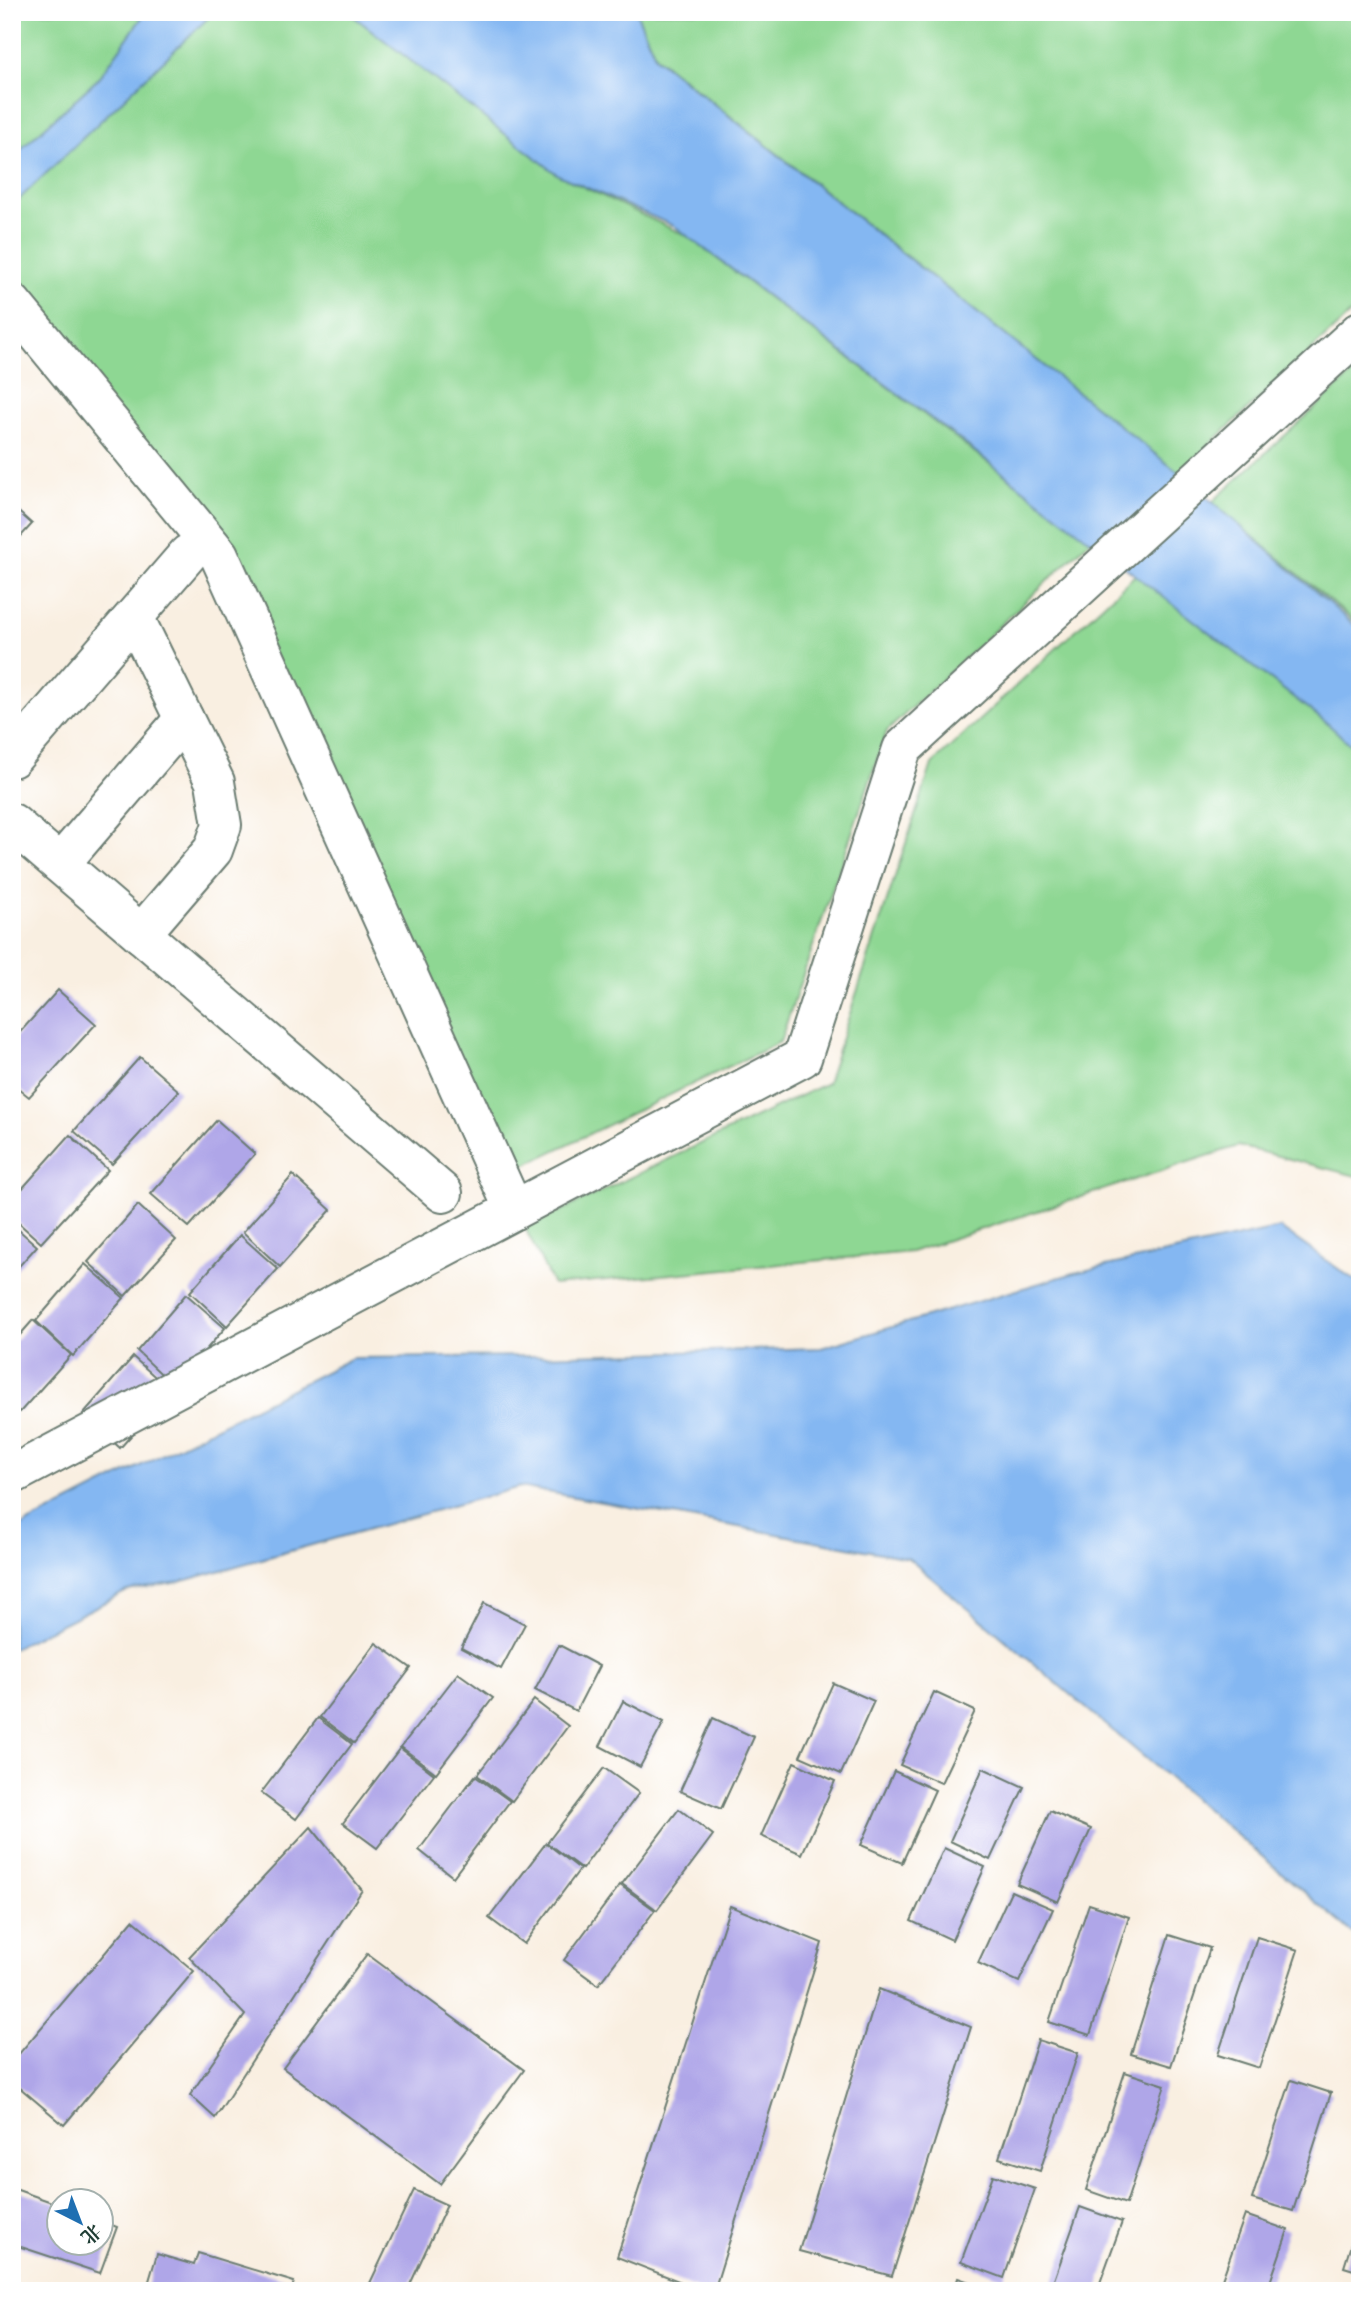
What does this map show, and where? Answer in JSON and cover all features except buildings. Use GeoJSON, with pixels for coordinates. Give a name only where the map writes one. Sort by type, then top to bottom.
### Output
{"type":"FeatureCollection","features":[{"type":"Feature","properties":{"kind":"street"},"geometry":{"type":"LineString","coordinates":[[12,303],[219,555],[514,1210]]}},
{"type":"Feature","properties":{"kind":"street"},"geometry":{"type":"LineString","coordinates":[[12,1475],[802,1058],[902,749],[1360,331]]}},
{"type":"Feature","properties":{"kind":"street"},"geometry":{"type":"LineString","coordinates":[[12,758],[188,554]]}},
{"type":"Feature","properties":{"kind":"street"},"geometry":{"type":"LineString","coordinates":[[134,617],[215,782],[222,825],[213,850],[141,934]]}},
{"type":"Feature","properties":{"kind":"street"},"geometry":{"type":"LineString","coordinates":[[60,864],[184,719]]}},
{"type":"Feature","properties":{"kind":"street"},"geometry":{"type":"LineString","coordinates":[[12,823],[443,1192]]}},
{"type":"Feature","properties":{"kind":"green space"},"geometry":{"type":"Polygon","coordinates":[[[12,12],[146,12],[99,78],[12,157],[12,12]]]}},
{"type":"Feature","properties":{"kind":"green space"},"geometry":{"type":"Polygon","coordinates":[[[217,12],[348,12],[558,175],[687,236],[1091,540],[887,731],[780,1042],[500,1177],[219,555],[12,296],[12,206],[217,12]]]}},
{"type":"Feature","properties":{"kind":"green space"},"geometry":{"type":"Polygon","coordinates":[[[636,12],[1360,12],[1360,305],[1179,473],[656,57],[636,12]]]}},
{"type":"Feature","properties":{"kind":"green space"},"geometry":{"type":"Polygon","coordinates":[[[1360,367],[1360,626],[1212,502],[1360,367]]]}},
{"type":"Feature","properties":{"kind":"green space"},"geometry":{"type":"Polygon","coordinates":[[[1135,575],[1328,724],[1360,753],[1360,1177],[1238,1146],[911,1252],[553,1285],[525,1228],[827,1083],[932,764],[1135,575]]]}},
{"type":"Feature","properties":{"kind":"water"},"geometry":{"type":"Polygon","coordinates":[[[146,12],[217,12],[12,206],[12,157],[99,78],[146,12]]]}},
{"type":"Feature","properties":{"kind":"water"},"geometry":{"type":"Polygon","coordinates":[[[348,12],[636,12],[656,58],[1179,473],[1360,630],[1360,753],[1328,724],[964,443],[674,226],[558,175],[348,12]]]}},
{"type":"Feature","properties":{"kind":"water"},"geometry":{"type":"Polygon","coordinates":[[[1280,1228],[1360,1284],[1360,1939],[908,1558],[520,1487],[179,1582],[127,1591],[12,1649],[12,1531],[352,1358],[821,1348],[1074,1273],[1280,1228]]]}}]}
